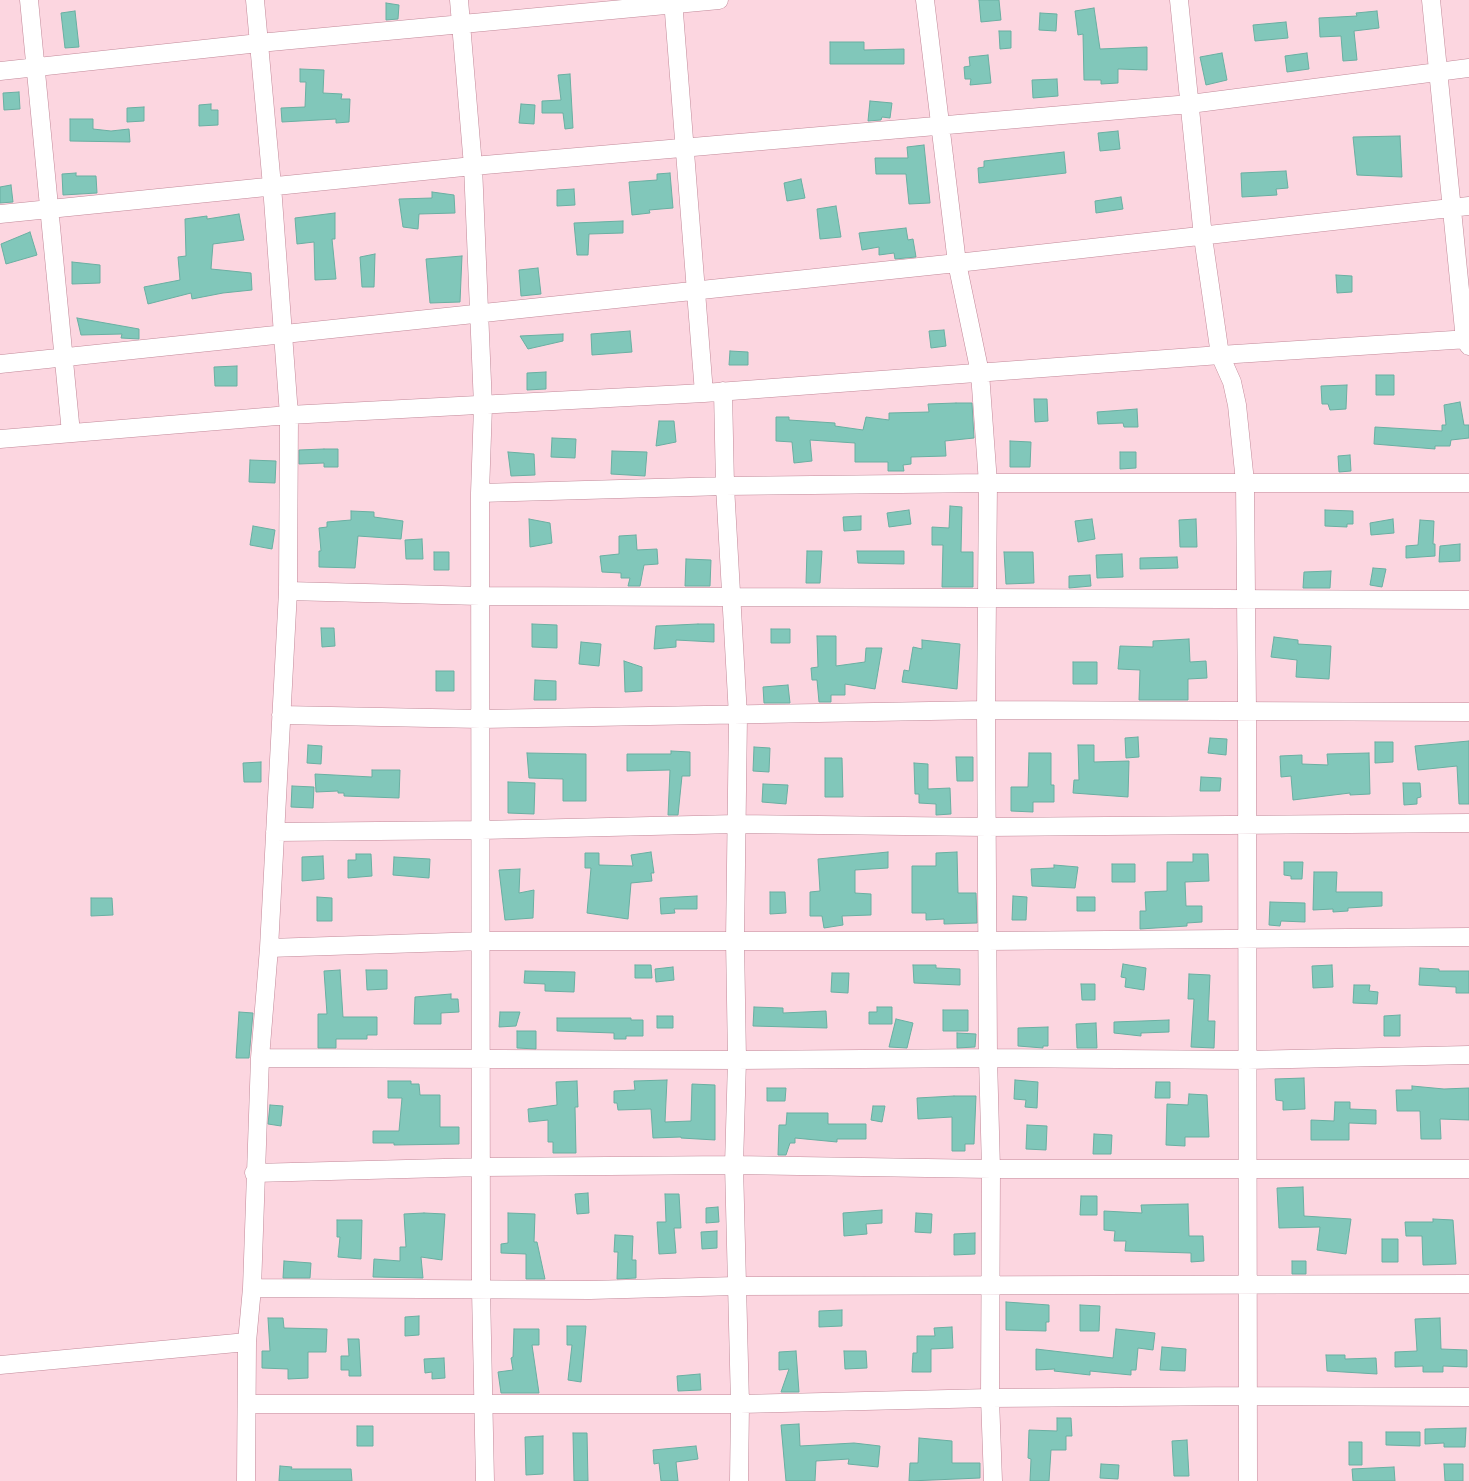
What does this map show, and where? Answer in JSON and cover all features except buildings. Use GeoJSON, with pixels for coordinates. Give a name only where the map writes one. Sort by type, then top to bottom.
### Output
{"type":"FeatureCollection","features":[{"type":"Feature","properties":{"kind":"street"},"geometry":{"type":"LineString","coordinates":[[29,0],[37,67],[62,357],[71,433]]}},
{"type":"Feature","properties":{"kind":"street"},"geometry":{"type":"LineString","coordinates":[[246,1481],[247,1342],[252,1288],[254,1173],[260,1058],[269,948],[288,591],[289,415],[272,186],[255,0]]}},
{"type":"Feature","properties":{"kind":"street"},"geometry":{"type":"LineString","coordinates":[[459,0],[473,166],[483,406],[480,493],[480,596],[482,942],[481,1290],[484,1481]]}},
{"type":"Feature","properties":{"kind":"street"},"geometry":{"type":"LineString","coordinates":[[0,71],[259,43],[461,26],[674,2],[719,0]]}},
{"type":"Feature","properties":{"kind":"street"},"geometry":{"type":"LineString","coordinates":[[925,0],[957,263],[980,374],[988,483],[986,710],[987,941],[991,1287],[990,1398],[993,1481]]}},
{"type":"Feature","properties":{"kind":"street"},"geometry":{"type":"LineString","coordinates":[[1178,0],[1203,237],[1220,355],[1232,382],[1237,406],[1244,482],[1247,710],[1248,1481]]}},
{"type":"Feature","properties":{"kind":"street"},"geometry":{"type":"LineString","coordinates":[[0,439],[289,415],[704,393],[1220,355],[1468,342],[1461,207],[1438,72],[1431,0]]}},
{"type":"Feature","properties":{"kind":"street"},"geometry":{"type":"LineString","coordinates":[[674,2],[704,393]]}},
{"type":"Feature","properties":{"kind":"street"},"geometry":{"type":"LineString","coordinates":[[0,214],[473,166],[1190,104],[1469,68]]}},
{"type":"Feature","properties":{"kind":"street"},"geometry":{"type":"LineString","coordinates":[[0,364],[1203,237],[1461,207]]}},
{"type":"Feature","properties":{"kind":"street"},"geometry":{"type":"LineString","coordinates":[[723,391],[725,486],[738,716],[735,940],[737,1060],[734,1166],[740,1404],[739,1481]]}},
{"type":"Feature","properties":{"kind":"street"},"geometry":{"type":"LineString","coordinates":[[480,493],[725,486],[988,483],[1469,483]]}},
{"type":"Feature","properties":{"kind":"street"},"geometry":{"type":"LineString","coordinates":[[288,591],[480,596],[1469,600]]}},
{"type":"Feature","properties":{"kind":"street"},"geometry":{"type":"LineString","coordinates":[[282,715],[481,718],[738,716],[986,710],[1469,712]]}},
{"type":"Feature","properties":{"kind":"street"},"geometry":{"type":"LineString","coordinates":[[275,832],[481,830],[736,824],[987,828],[1469,823]]}},
{"type":"Feature","properties":{"kind":"street"},"geometry":{"type":"LineString","coordinates":[[269,948],[482,942],[987,941],[1246,937],[1469,937]]}},
{"type":"Feature","properties":{"kind":"street"},"geometry":{"type":"LineString","coordinates":[[260,1058],[1247,1060],[1469,1055]]}},
{"type":"Feature","properties":{"kind":"street"},"geometry":{"type":"LineString","coordinates":[[254,1173],[482,1167],[734,1166],[1247,1171],[1469,1169]]}},
{"type":"Feature","properties":{"kind":"street"},"geometry":{"type":"LineString","coordinates":[[252,1288],[481,1290],[736,1286],[991,1287],[1469,1284]]}},
{"type":"Feature","properties":{"kind":"street"},"geometry":{"type":"LineString","coordinates":[[0,1365],[247,1342]]}},
{"type":"Feature","properties":{"kind":"street"},"geometry":{"type":"LineString","coordinates":[[247,1404],[740,1404],[990,1398],[1469,1397]]}}]}
